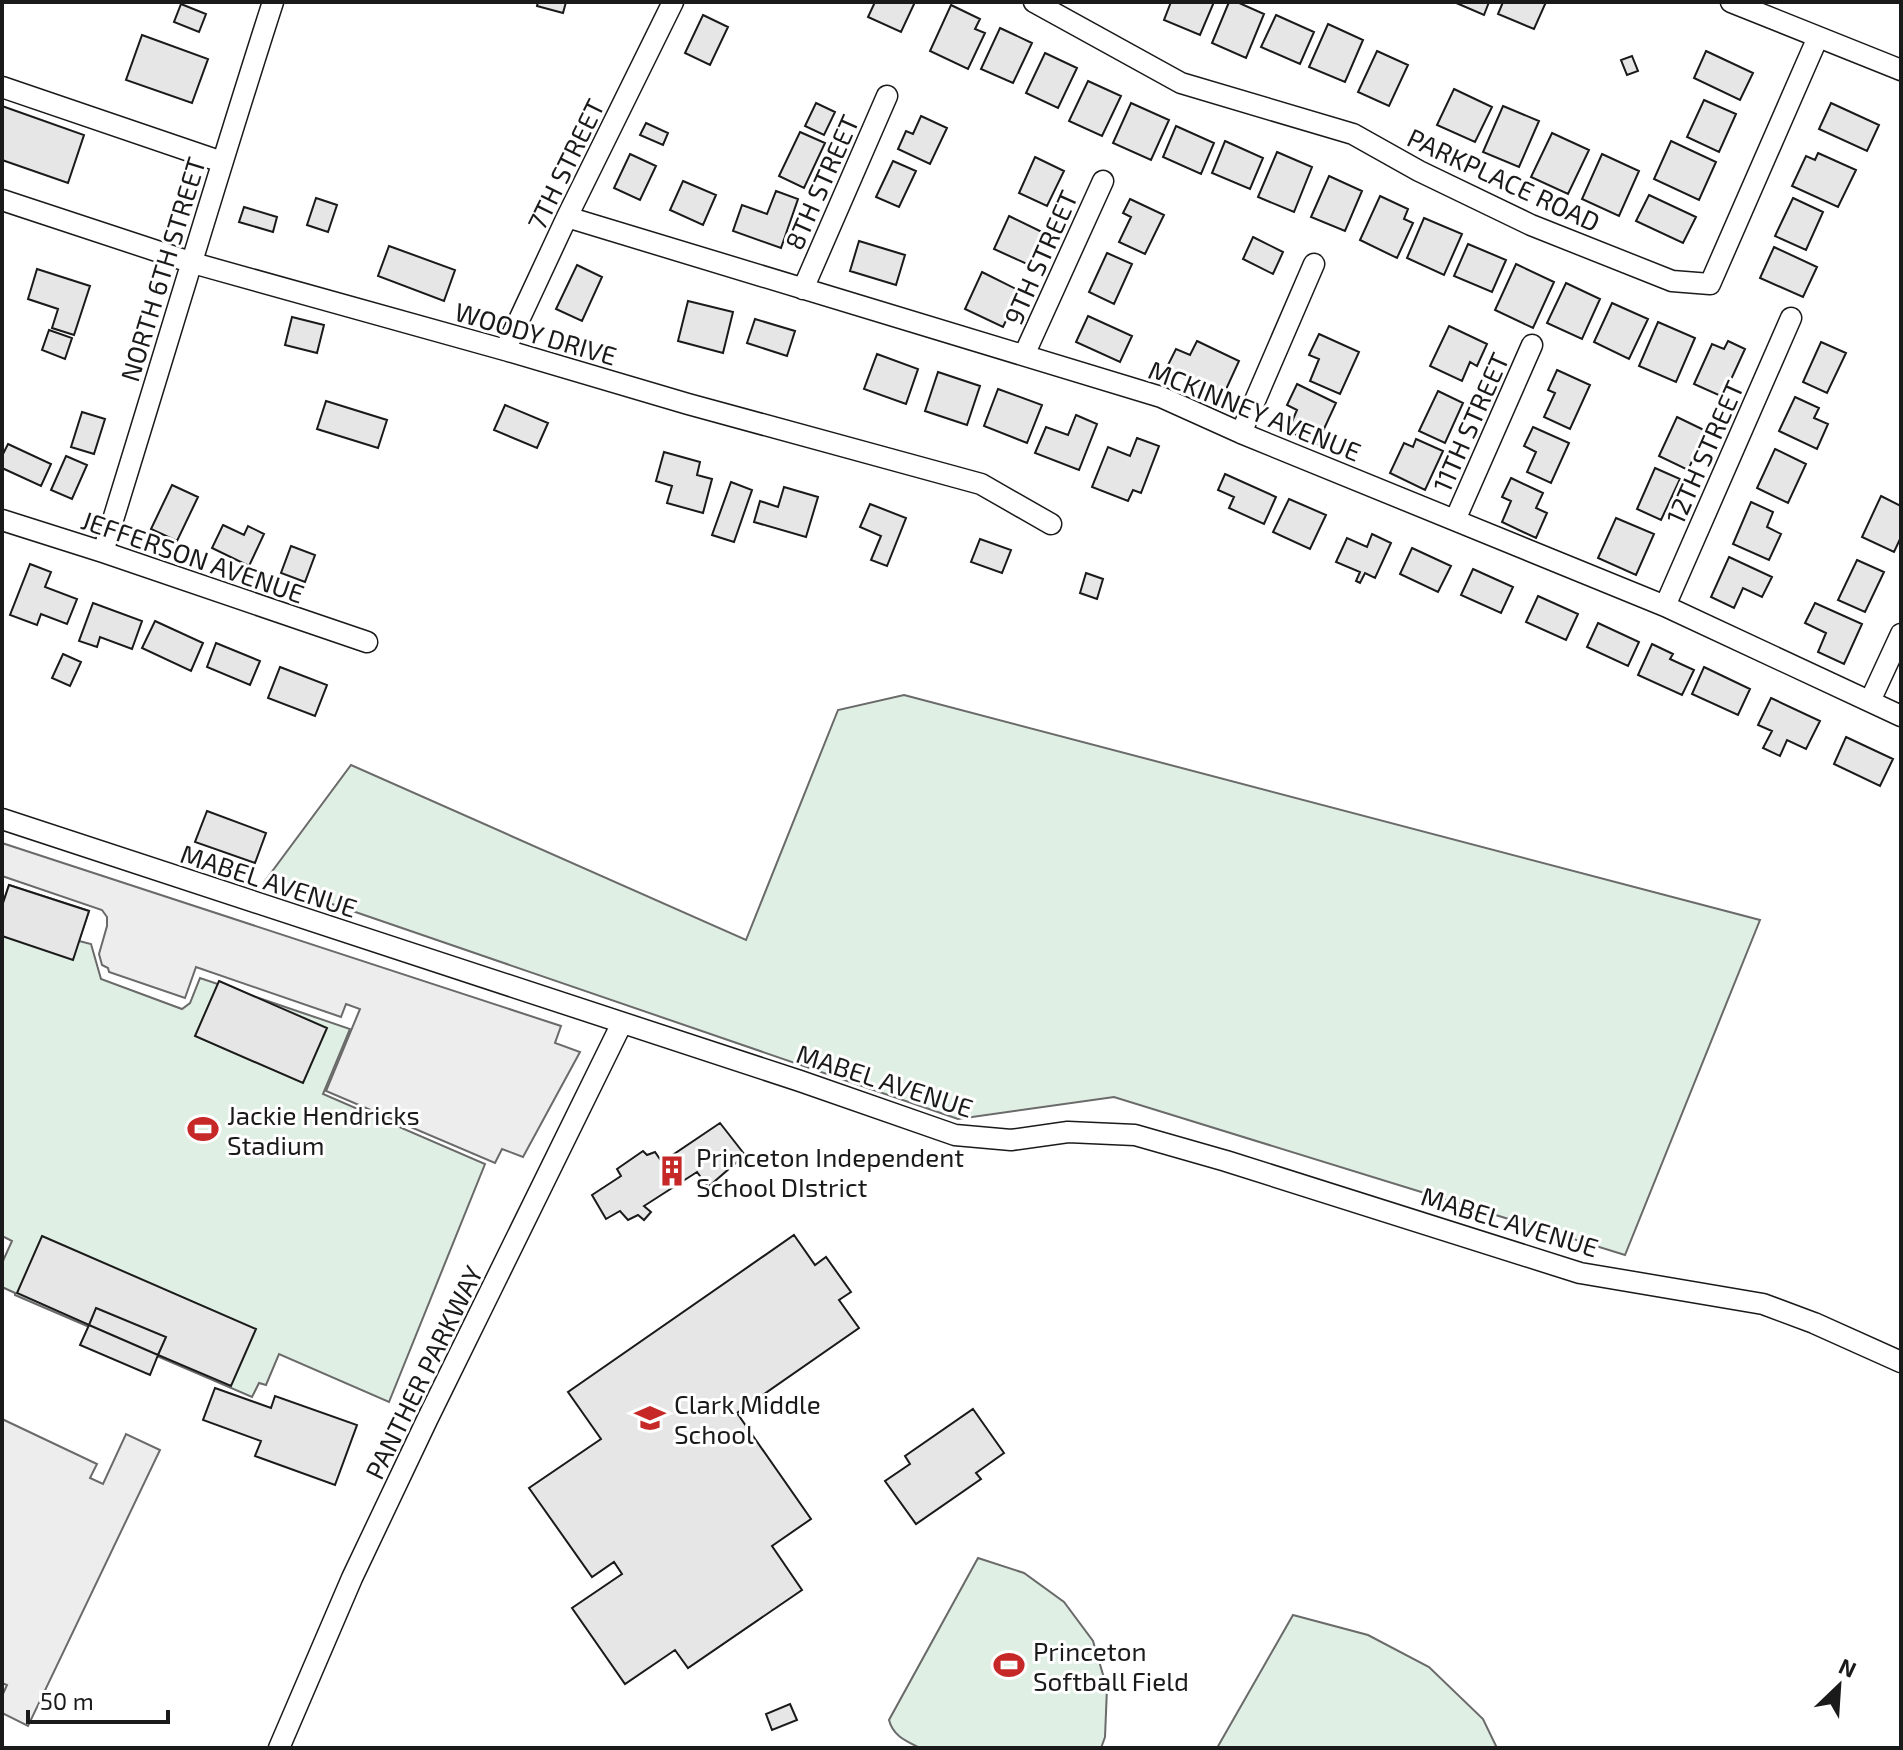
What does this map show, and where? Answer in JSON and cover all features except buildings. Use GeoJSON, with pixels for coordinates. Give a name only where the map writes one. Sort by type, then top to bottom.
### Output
{"type":"FeatureCollection","features":[{"type":"Feature","properties":{"kind":"street","name":"NORTH 6TH STREET"},"geometry":{"type":"LineString","coordinates":[[103,552],[273,2]]}},
{"type":"Feature","properties":{"kind":"street","name":"7TH STREET"},"geometry":{"type":"LineString","coordinates":[[505,350],[673,2]]}},
{"type":"Feature","properties":{"kind":"street","name":"PARKPLACE ROAD"},"geometry":{"type":"LineString","coordinates":[[1034,2],[1181,83],[1353,134],[1419,171],[1531,225],[1672,281],[1710,284],[1818,37]]}},
{"type":"Feature","properties":{"kind":"street"},"geometry":{"type":"LineString","coordinates":[[1731,2],[1901,70]]}},
{"type":"Feature","properties":{"kind":"street"},"geometry":{"type":"LineString","coordinates":[[2,87],[222,162]]}},
{"type":"Feature","properties":{"kind":"street","name":"8TH STREET"},"geometry":{"type":"LineString","coordinates":[[803,289],[887,96]]}},
{"type":"Feature","properties":{"kind":"street","name":"9TH STREET"},"geometry":{"type":"LineString","coordinates":[[1024,355],[1103,181]]}},
{"type":"Feature","properties":{"kind":"street","name":"WOODY DRIVE"},"geometry":{"type":"LineString","coordinates":[[2,200],[193,263],[981,484],[1051,524]]}},
{"type":"Feature","properties":{"kind":"street","name":"MCKINNEY AVENUE"},"geometry":{"type":"LineString","coordinates":[[567,217],[1161,397],[1241,433],[1665,606],[1901,716]]}},
{"type":"Feature","properties":{"kind":"street"},"geometry":{"type":"LineString","coordinates":[[1241,433],[1314,264]]}},
{"type":"Feature","properties":{"kind":"street","name":"12TH STREET"},"geometry":{"type":"LineString","coordinates":[[1665,606],[1791,318]]}},
{"type":"Feature","properties":{"kind":"street","name":"11TH STREET"},"geometry":{"type":"LineString","coordinates":[[1455,520],[1532,345]]}},
{"type":"Feature","properties":{"kind":"street","name":"JEFFERSON AVENUE"},"geometry":{"type":"LineString","coordinates":[[2,520],[367,642]]}},
{"type":"Feature","properties":{"kind":"street"},"geometry":{"type":"LineString","coordinates":[[1870,701],[1901,634]]}},
{"type":"Feature","properties":{"kind":"street","name":"MABEL AVENUE"},"geometry":{"type":"LineString","coordinates":[[2,819],[800,1081],[955,1135],[1011,1140],[1068,1132],[1135,1135],[1241,1165],[1580,1273],[1763,1304],[1901,1362]]}},
{"type":"Feature","properties":{"kind":"street","name":"PANTHER PARKWAY"},"geometry":{"type":"LineString","coordinates":[[279,1748],[352,1578],[622,1023]]}},
{"type":"Feature","properties":{"kind":"green space"},"geometry":{"type":"Polygon","coordinates":[[[904,695],[1760,920],[1625,1255],[1114,1097],[958,1119],[265,881],[351,765],[746,940],[838,710],[904,695]]]}},
{"type":"Feature","properties":{"kind":"green space","name":"Jackie Hendricks Stadium"},"geometry":{"type":"Polygon","coordinates":[[[9,885],[89,911],[79,941],[91,944],[101,979],[182,1009],[190,1003],[200,978],[350,1029],[323,1094],[485,1164],[389,1402],[279,1354],[266,1385],[259,1383],[252,1397],[2,1287],[2,1263],[12,1241],[2,1236],[2,906],[9,885]]]}},
{"type":"Feature","properties":{"kind":"green space","name":"Princeton Softball Field"},"geometry":{"type":"Polygon","coordinates":[[[978,1558],[1024,1573],[1064,1602],[1093,1641],[1107,1688],[1105,1737],[1101,1748],[920,1748],[894,1730],[889,1720],[978,1558]]]}},
{"type":"Feature","properties":{"kind":"green space"},"geometry":{"type":"Polygon","coordinates":[[[1293,1615],[1368,1635],[1429,1667],[1483,1719],[1497,1748],[1217,1748],[1293,1615]]]}},
{"type":"Feature","properties":{"kind":"shaded area"},"geometry":{"type":"Polygon","coordinates":[[[2,843],[561,1026],[555,1043],[580,1052],[523,1157],[502,1149],[495,1163],[326,1091],[360,1009],[346,1004],[341,1017],[196,967],[185,998],[109,972],[102,965],[99,954],[107,926],[107,917],[102,910],[2,876],[2,843]]]}},
{"type":"Feature","properties":{"kind":"shaded area"},"geometry":{"type":"Polygon","coordinates":[[[2,1419],[97,1464],[90,1478],[103,1484],[126,1434],[160,1450],[28,1726],[2,1713],[2,1696],[7,1685],[2,1683],[2,1419]]]}},
{"type":"Feature","properties":{"kind":"place","name":"Jackie Hendricks Stadium"},"geometry":{"type":"Point","coordinates":[203,1129]}},
{"type":"Feature","properties":{"kind":"place","name":"Princeton Independent School DIstrict"},"geometry":{"type":"Point","coordinates":[672,1171]}},
{"type":"Feature","properties":{"kind":"place","name":"Clark Middle School"},"geometry":{"type":"Point","coordinates":[650,1418]}},
{"type":"Feature","properties":{"kind":"place","name":"Princeton Softball Field"},"geometry":{"type":"Point","coordinates":[1009,1665]}}]}
